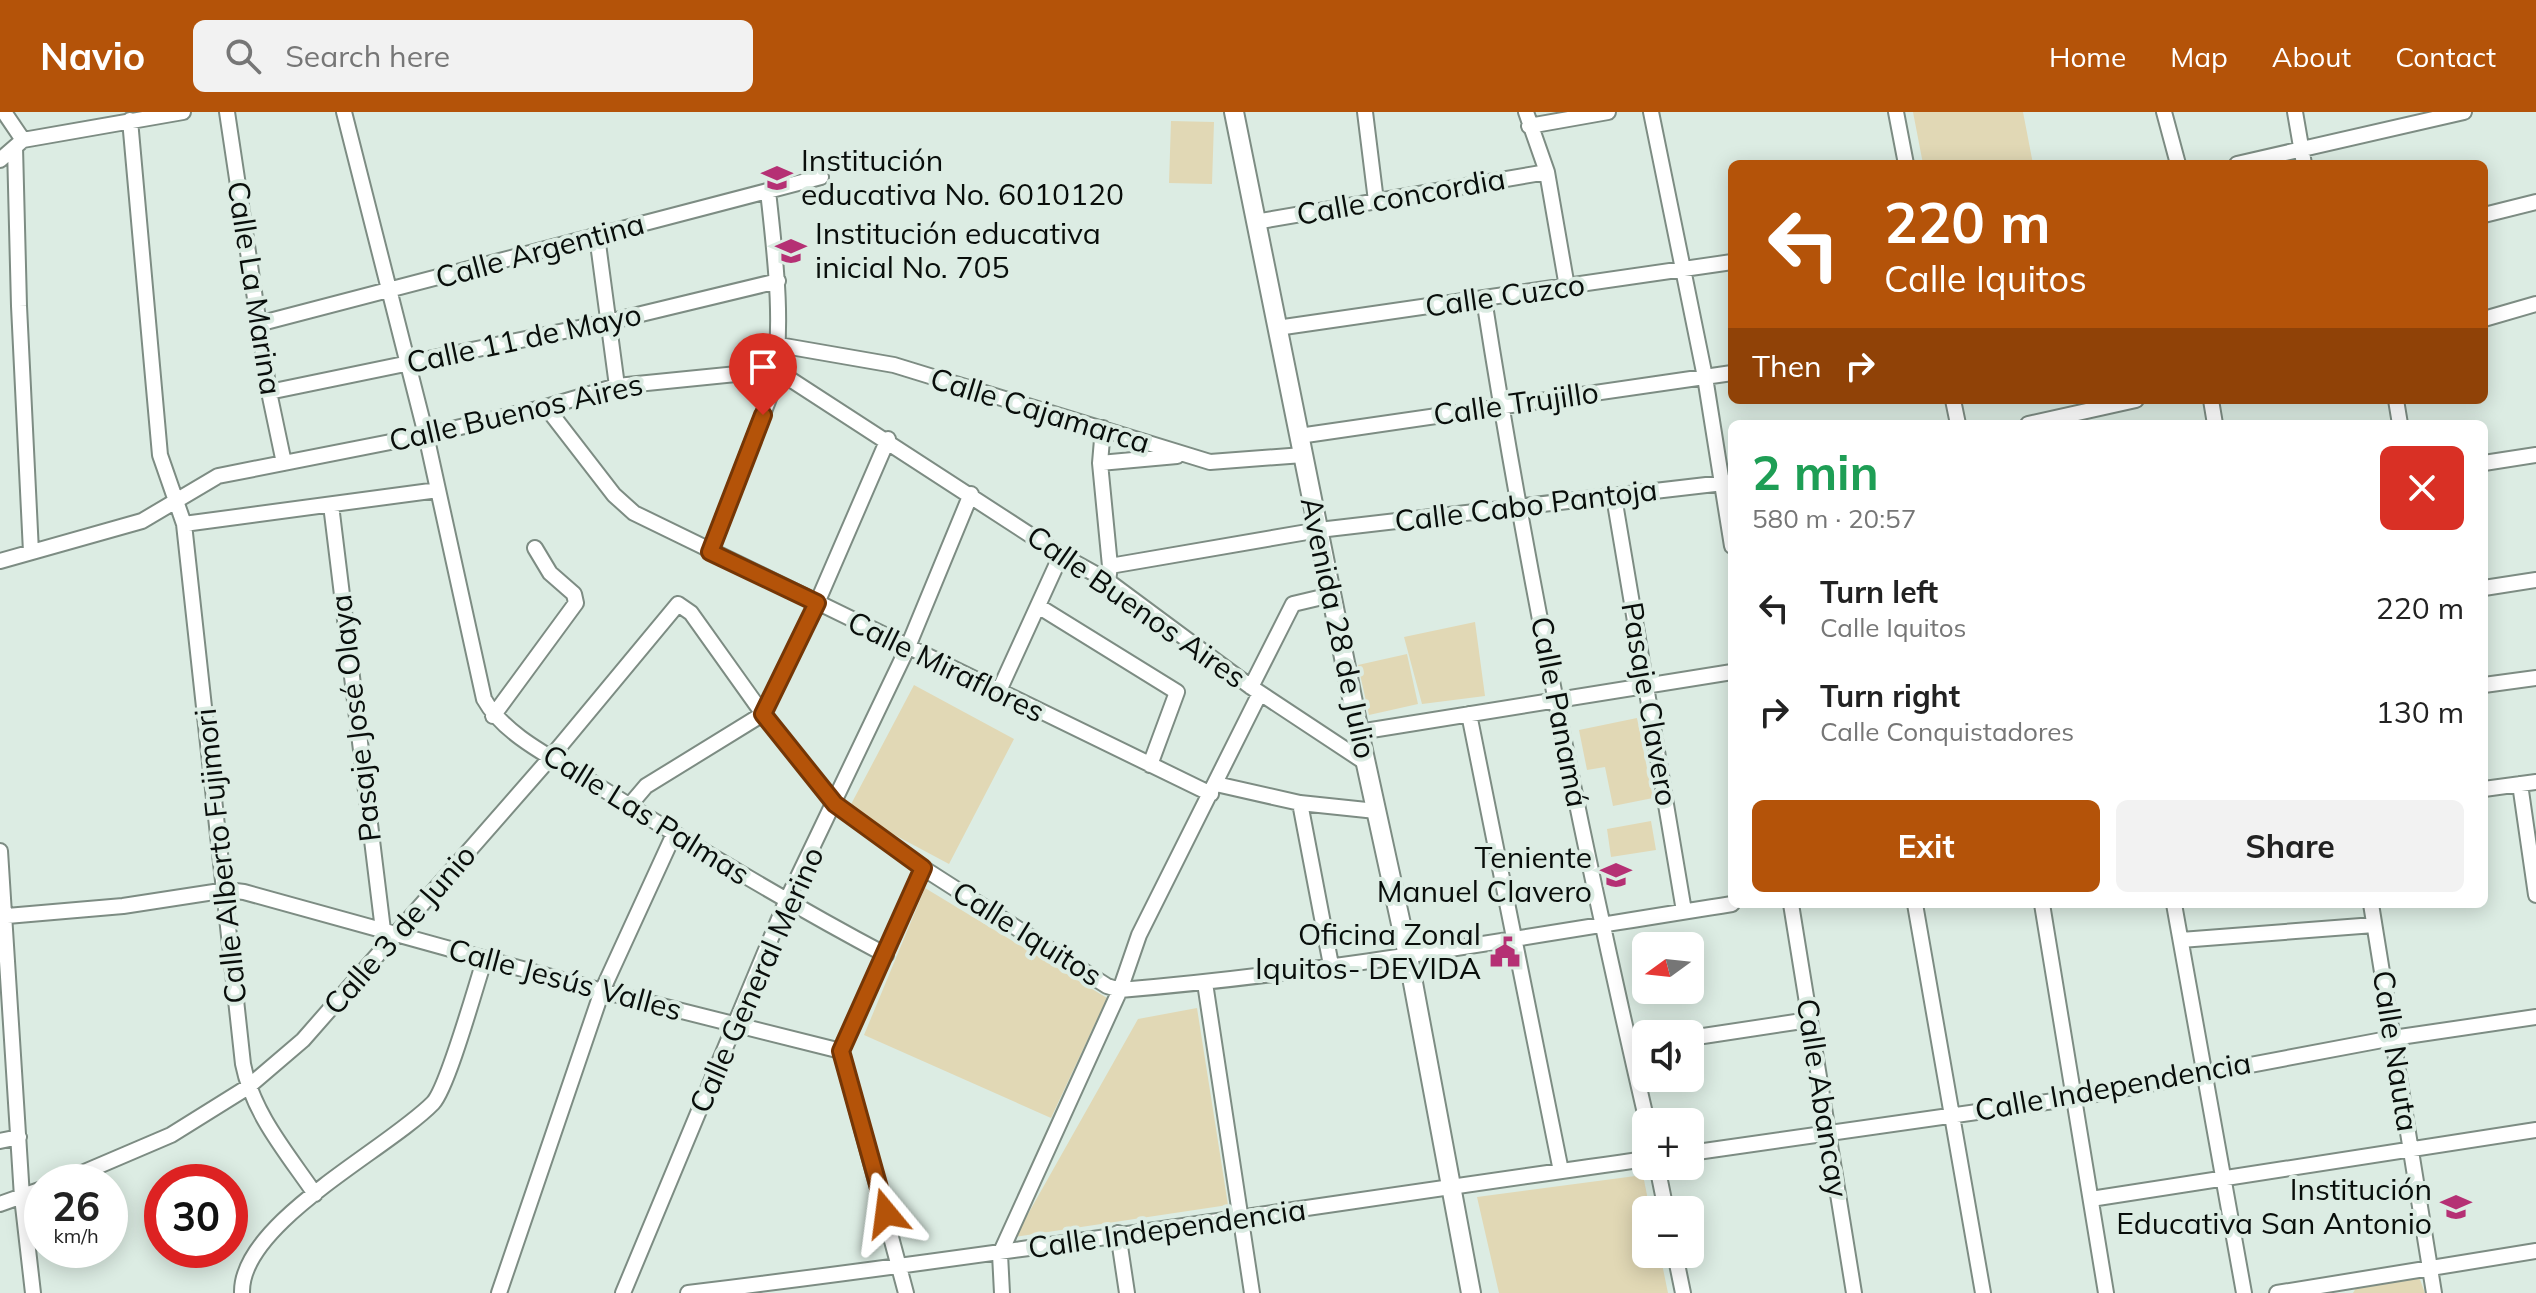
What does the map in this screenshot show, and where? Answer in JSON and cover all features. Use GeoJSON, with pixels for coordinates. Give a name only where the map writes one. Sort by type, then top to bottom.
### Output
{"type":"FeatureCollection","features":[{"type":"Feature","properties":{"kind":"main road","name":"Avenida 28 de Julio"},"geometry":{"type":"LineString","coordinates":[[1234,112],[1359,732],[1477,1290]]}},
{"type":"Feature","properties":{"kind":"street"},"geometry":{"type":"LineString","coordinates":[[4,112],[19,144],[19,306],[31,552]]}},
{"type":"Feature","properties":{"kind":"street"},"geometry":{"type":"LineString","coordinates":[[0,160],[19,144],[183,112]]}},
{"type":"Feature","properties":{"kind":"street","name":"Calle La Marina"},"geometry":{"type":"LineString","coordinates":[[227,112],[269,392],[284,463]]}},
{"type":"Feature","properties":{"kind":"street"},"geometry":{"type":"LineString","coordinates":[[344,112],[426,435],[484,699],[493,716],[576,603],[574,594],[550,573],[535,548]]}},
{"type":"Feature","properties":{"kind":"street"},"geometry":{"type":"LineString","coordinates":[[1365,112],[1376,201]]}},
{"type":"Feature","properties":{"kind":"street"},"geometry":{"type":"LineString","coordinates":[[1567,287],[1547,172],[1527,119],[1608,112]]}},
{"type":"Feature","properties":{"kind":"street"},"geometry":{"type":"LineString","coordinates":[[1651,112],[1727,482]]}},
{"type":"Feature","properties":{"kind":"street"},"geometry":{"type":"LineString","coordinates":[[1896,112],[1905,160]]}},
{"type":"Feature","properties":{"kind":"street"},"geometry":{"type":"LineString","coordinates":[[2164,112],[2177,160]]}},
{"type":"Feature","properties":{"kind":"street"},"geometry":{"type":"LineString","coordinates":[[2295,112],[2303,160]]}},
{"type":"Feature","properties":{"kind":"street"},"geometry":{"type":"LineString","coordinates":[[2253,160],[2464,112]]}},
{"type":"Feature","properties":{"kind":"street","name":"Calle Alberto Fujimori"},"geometry":{"type":"LineString","coordinates":[[130,120],[160,455],[184,524],[248,1087],[260,1114],[315,1194]]}},
{"type":"Feature","properties":{"kind":"street","name":"Calle concordia"},"geometry":{"type":"LineString","coordinates":[[1255,222],[1547,172]]}},
{"type":"Feature","properties":{"kind":"street","name":"Calle Argentina"},"geometry":{"type":"LineString","coordinates":[[258,324],[821,177]]}},
{"type":"Feature","properties":{"kind":"street"},"geometry":{"type":"LineString","coordinates":[[710,552],[773,388],[776,370],[779,345],[778,281],[768,191]]}},
{"type":"Feature","properties":{"kind":"street"},"geometry":{"type":"LineString","coordinates":[[2488,214],[2536,202]]}},
{"type":"Feature","properties":{"kind":"street"},"geometry":{"type":"LineString","coordinates":[[597,236],[617,386]]}},
{"type":"Feature","properties":{"kind":"street","name":"Calle Cuzco"},"geometry":{"type":"LineString","coordinates":[[1277,328],[1728,263]]}},
{"type":"Feature","properties":{"kind":"street","name":"Calle 11 de Mayo"},"geometry":{"type":"LineString","coordinates":[[269,392],[608,322],[778,281]]}},
{"type":"Feature","properties":{"kind":"street","name":"Calle Panamá"},"geometry":{"type":"LineString","coordinates":[[1484,299],[1518,507],[1600,925],[1644,1108]]}},
{"type":"Feature","properties":{"kind":"street"},"geometry":{"type":"LineString","coordinates":[[2488,318],[2536,304]]}},
{"type":"Feature","properties":{"kind":"street","name":"Calle Cajamarca"},"geometry":{"type":"LineString","coordinates":[[779,345],[894,365],[1103,428],[1181,456],[1210,462],[1301,445]]}},
{"type":"Feature","properties":{"kind":"street","name":"Calle Buenos Aires"},"geometry":{"type":"LineString","coordinates":[[0,561],[142,521],[218,476],[426,435],[546,407],[617,386],[776,370],[888,439],[1061,555],[1109,574],[1256,690],[1366,763]]}},
{"type":"Feature","properties":{"kind":"street","name":"Calle Trujillo"},"geometry":{"type":"LineString","coordinates":[[1301,445],[1501,407],[1728,374]]}},
{"type":"Feature","properties":{"kind":"street"},"geometry":{"type":"LineString","coordinates":[[2046,420],[2118,404]]}},
{"type":"Feature","properties":{"kind":"street","name":"Calle Miraflores"},"geometry":{"type":"LineString","coordinates":[[546,407],[614,495],[634,513],[907,649],[1150,765],[1214,789],[1376,811]]}},
{"type":"Feature","properties":{"kind":"street"},"geometry":{"type":"LineString","coordinates":[[1103,428],[1100,463],[1109,574]]}},
{"type":"Feature","properties":{"kind":"street"},"geometry":{"type":"LineString","coordinates":[[629,806],[646,786],[763,714],[817,603],[888,439]]}},
{"type":"Feature","properties":{"kind":"street"},"geometry":{"type":"LineString","coordinates":[[2488,462],[2536,455]]}},
{"type":"Feature","properties":{"kind":"street"},"geometry":{"type":"LineString","coordinates":[[1100,463],[1181,456]]}},
{"type":"Feature","properties":{"kind":"street","name":"Calle Cabo Pantoja"},"geometry":{"type":"LineString","coordinates":[[1109,574],[1319,530],[1727,482]]}},
{"type":"Feature","properties":{"kind":"street"},"geometry":{"type":"LineString","coordinates":[[184,524],[438,490]]}},
{"type":"Feature","properties":{"kind":"street","name":"Calle General Merino"},"geometry":{"type":"LineString","coordinates":[[623,1293],[786,902],[907,649],[971,494]]}},
{"type":"Feature","properties":{"kind":"street","name":"Pasaje Clavero"},"geometry":{"type":"LineString","coordinates":[[1614,497],[1684,911]]}},
{"type":"Feature","properties":{"kind":"street","name":"Pasaje José Olaya"},"geometry":{"type":"LineString","coordinates":[[331,505],[390,932]]}},
{"type":"Feature","properties":{"kind":"street"},"geometry":{"type":"LineString","coordinates":[[998,693],[1061,555]]}},
{"type":"Feature","properties":{"kind":"street"},"geometry":{"type":"LineString","coordinates":[[2488,587],[2536,580]]}},
{"type":"Feature","properties":{"kind":"street"},"geometry":{"type":"LineString","coordinates":[[1002,1293],[1000,1254],[1120,990],[1139,935],[1214,789],[1293,604],[1331,595]]}},
{"type":"Feature","properties":{"kind":"street","name":"Calle 3 de Junio"},"geometry":{"type":"LineString","coordinates":[[103,1164],[171,1135],[248,1087],[303,1040],[390,932],[551,757],[678,604]]}},
{"type":"Feature","properties":{"kind":"street","name":"Calle Iquitos"},"geometry":{"type":"LineString","coordinates":[[678,604],[691,613],[763,714],[835,804],[923,868],[1107,986],[1120,990],[1205,983],[1408,956],[1728,905]]}},
{"type":"Feature","properties":{"kind":"street"},"geometry":{"type":"LineString","coordinates":[[1038,606],[1177,692],[1150,765]]}},
{"type":"Feature","properties":{"kind":"street"},"geometry":{"type":"LineString","coordinates":[[1359,732],[1728,673]]}},
{"type":"Feature","properties":{"kind":"street"},"geometry":{"type":"LineString","coordinates":[[2488,684],[2536,678]]}},
{"type":"Feature","properties":{"kind":"street"},"geometry":{"type":"LineString","coordinates":[[1469,714],[1561,1171]]}},
{"type":"Feature","properties":{"kind":"street","name":"Calle Las Palmas"},"geometry":{"type":"LineString","coordinates":[[493,716],[551,757],[674,834],[786,902],[886,955]]}},
{"type":"Feature","properties":{"kind":"street"},"geometry":{"type":"LineString","coordinates":[[2488,788],[2536,782]]}},
{"type":"Feature","properties":{"kind":"street"},"geometry":{"type":"LineString","coordinates":[[2520,784],[2536,892]]}},
{"type":"Feature","properties":{"kind":"street"},"geometry":{"type":"LineString","coordinates":[[1300,803],[1331,965]]}},
{"type":"Feature","properties":{"kind":"street"},"geometry":{"type":"LineString","coordinates":[[499,1293],[602,991],[674,834]]}},
{"type":"Feature","properties":{"kind":"street"},"geometry":{"type":"LineString","coordinates":[[0,851],[22,1197],[33,1293]]}},
{"type":"Feature","properties":{"kind":"street"},"geometry":{"type":"LineString","coordinates":[[906,1293],[841,1051],[923,868]]}},
{"type":"Feature","properties":{"kind":"street","name":"Calle Jesús Valles"},"geometry":{"type":"LineString","coordinates":[[5,923],[227,890],[602,991],[841,1051]]}},
{"type":"Feature","properties":{"kind":"street","name":"Calle Abancay"},"geometry":{"type":"LineString","coordinates":[[1792,908],[1854,1293]]}},
{"type":"Feature","properties":{"kind":"street"},"geometry":{"type":"LineString","coordinates":[[1916,908],[1983,1293]]}},
{"type":"Feature","properties":{"kind":"street"},"geometry":{"type":"LineString","coordinates":[[2043,908],[2106,1293]]}},
{"type":"Feature","properties":{"kind":"street"},"geometry":{"type":"LineString","coordinates":[[2175,908],[2244,1293]]}},
{"type":"Feature","properties":{"kind":"street","name":"Calle Nauta"},"geometry":{"type":"LineString","coordinates":[[2372,908],[2434,1293]]}},
{"type":"Feature","properties":{"kind":"street"},"geometry":{"type":"LineString","coordinates":[[2181,940],[2374,925]]}},
{"type":"Feature","properties":{"kind":"street"},"geometry":{"type":"LineString","coordinates":[[242,1293],[241,1281],[259,1246],[315,1194],[434,1102],[485,958]]}},
{"type":"Feature","properties":{"kind":"street"},"geometry":{"type":"LineString","coordinates":[[1205,983],[1252,1293]]}},
{"type":"Feature","properties":{"kind":"street","name":"Calle Independencia"},"geometry":{"type":"LineString","coordinates":[[1704,1151],[2075,1098],[2205,1071],[2536,1017]]}},
{"type":"Feature","properties":{"kind":"street"},"geometry":{"type":"LineString","coordinates":[[1704,1036],[1809,1020]]}},
{"type":"Feature","properties":{"kind":"street"},"geometry":{"type":"LineString","coordinates":[[2091,1199],[2536,1130]]}},
{"type":"Feature","properties":{"kind":"street"},"geometry":{"type":"LineString","coordinates":[[0,1141],[19,1137]]}},
{"type":"Feature","properties":{"kind":"street","name":"Calle Independencia"},"geometry":{"type":"LineString","coordinates":[[688,1293],[1000,1254],[1118,1233],[1242,1219],[1632,1161]]}},
{"type":"Feature","properties":{"kind":"street"},"geometry":{"type":"LineString","coordinates":[[0,1204],[22,1197]]}},
{"type":"Feature","properties":{"kind":"street"},"geometry":{"type":"LineString","coordinates":[[1118,1233],[1127,1293]]}},
{"type":"Feature","properties":{"kind":"street"},"geometry":{"type":"LineString","coordinates":[[2277,1293],[2346,1288],[2430,1267],[2536,1251]]}},
{"type":"Feature","properties":{"kind":"street"},"geometry":{"type":"LineString","coordinates":[[1678,1268],[1683,1293]]}},
{"type":"Feature","properties":{"kind":"shaded area"},"geometry":{"type":"Polygon","coordinates":[[[1913,112],[2023,112],[2032,160],[1922,160],[1913,112]]]}},
{"type":"Feature","properties":{"kind":"shaded area"},"geometry":{"type":"Polygon","coordinates":[[[1171,121],[1214,122],[1212,184],[1169,183],[1171,121]]]}},
{"type":"Feature","properties":{"kind":"shaded area"},"geometry":{"type":"Polygon","coordinates":[[[1475,622],[1485,696],[1422,704],[1404,637],[1475,622]]]}},
{"type":"Feature","properties":{"kind":"shaded area"},"geometry":{"type":"Polygon","coordinates":[[[1407,654],[1418,704],[1369,715],[1358,665],[1407,654]]]}},
{"type":"Feature","properties":{"kind":"shaded area"},"geometry":{"type":"Polygon","coordinates":[[[914,685],[1014,739],[949,864],[848,810],[914,685]]]}},
{"type":"Feature","properties":{"kind":"shaded area"},"geometry":{"type":"Polygon","coordinates":[[[1637,718],[1653,798],[1613,806],[1605,767],[1587,770],[1579,730],[1637,718]]]}},
{"type":"Feature","properties":{"kind":"shaded area"},"geometry":{"type":"Polygon","coordinates":[[[1651,821],[1656,850],[1611,857],[1607,829],[1651,821]]]}},
{"type":"Feature","properties":{"kind":"shaded area"},"geometry":{"type":"Polygon","coordinates":[[[925,888],[1107,998],[1051,1118],[864,1035],[925,888]]]}},
{"type":"Feature","properties":{"kind":"shaded area"},"geometry":{"type":"Polygon","coordinates":[[[1197,1008],[1228,1205],[1015,1237],[1138,1019],[1197,1008]]]}},
{"type":"Feature","properties":{"kind":"shaded area"},"geometry":{"type":"Polygon","coordinates":[[[1632,1176],[1632,1180],[1644,1180],[1647,1196],[1632,1196],[1632,1268],[1663,1268],[1668,1293],[1499,1293],[1477,1197],[1632,1176]]]}},
{"type":"Feature","properties":{"kind":"shaded area"},"geometry":{"type":"Polygon","coordinates":[[[2419,1277],[2425,1293],[2353,1293],[2356,1288],[2419,1277]]]}},
{"type":"Feature","properties":{"kind":"place","name":"Institución educativa No. 6010120"},"geometry":{"type":"Point","coordinates":[777,178]}},
{"type":"Feature","properties":{"kind":"place","name":"Institución educativa inicial No. 705"},"geometry":{"type":"Point","coordinates":[791,251]}},
{"type":"Feature","properties":{"kind":"place","name":"Teniente Manuel Clavero"},"geometry":{"type":"Point","coordinates":[1616,875]}},
{"type":"Feature","properties":{"kind":"place","name":"Oficina Zonal Iquitos- DEVIDA"},"geometry":{"type":"Point","coordinates":[1505,952]}},
{"type":"Feature","properties":{"kind":"place","name":"Institución Educativa San Antonio"},"geometry":{"type":"Point","coordinates":[2456,1207]}},
{"type":"Feature","properties":{"kind":"route"},"geometry":{"type":"LineString","coordinates":[[763,415],[710,552],[817,603],[763,714],[835,804],[923,868],[841,1051],[886,1213]]}}]}
